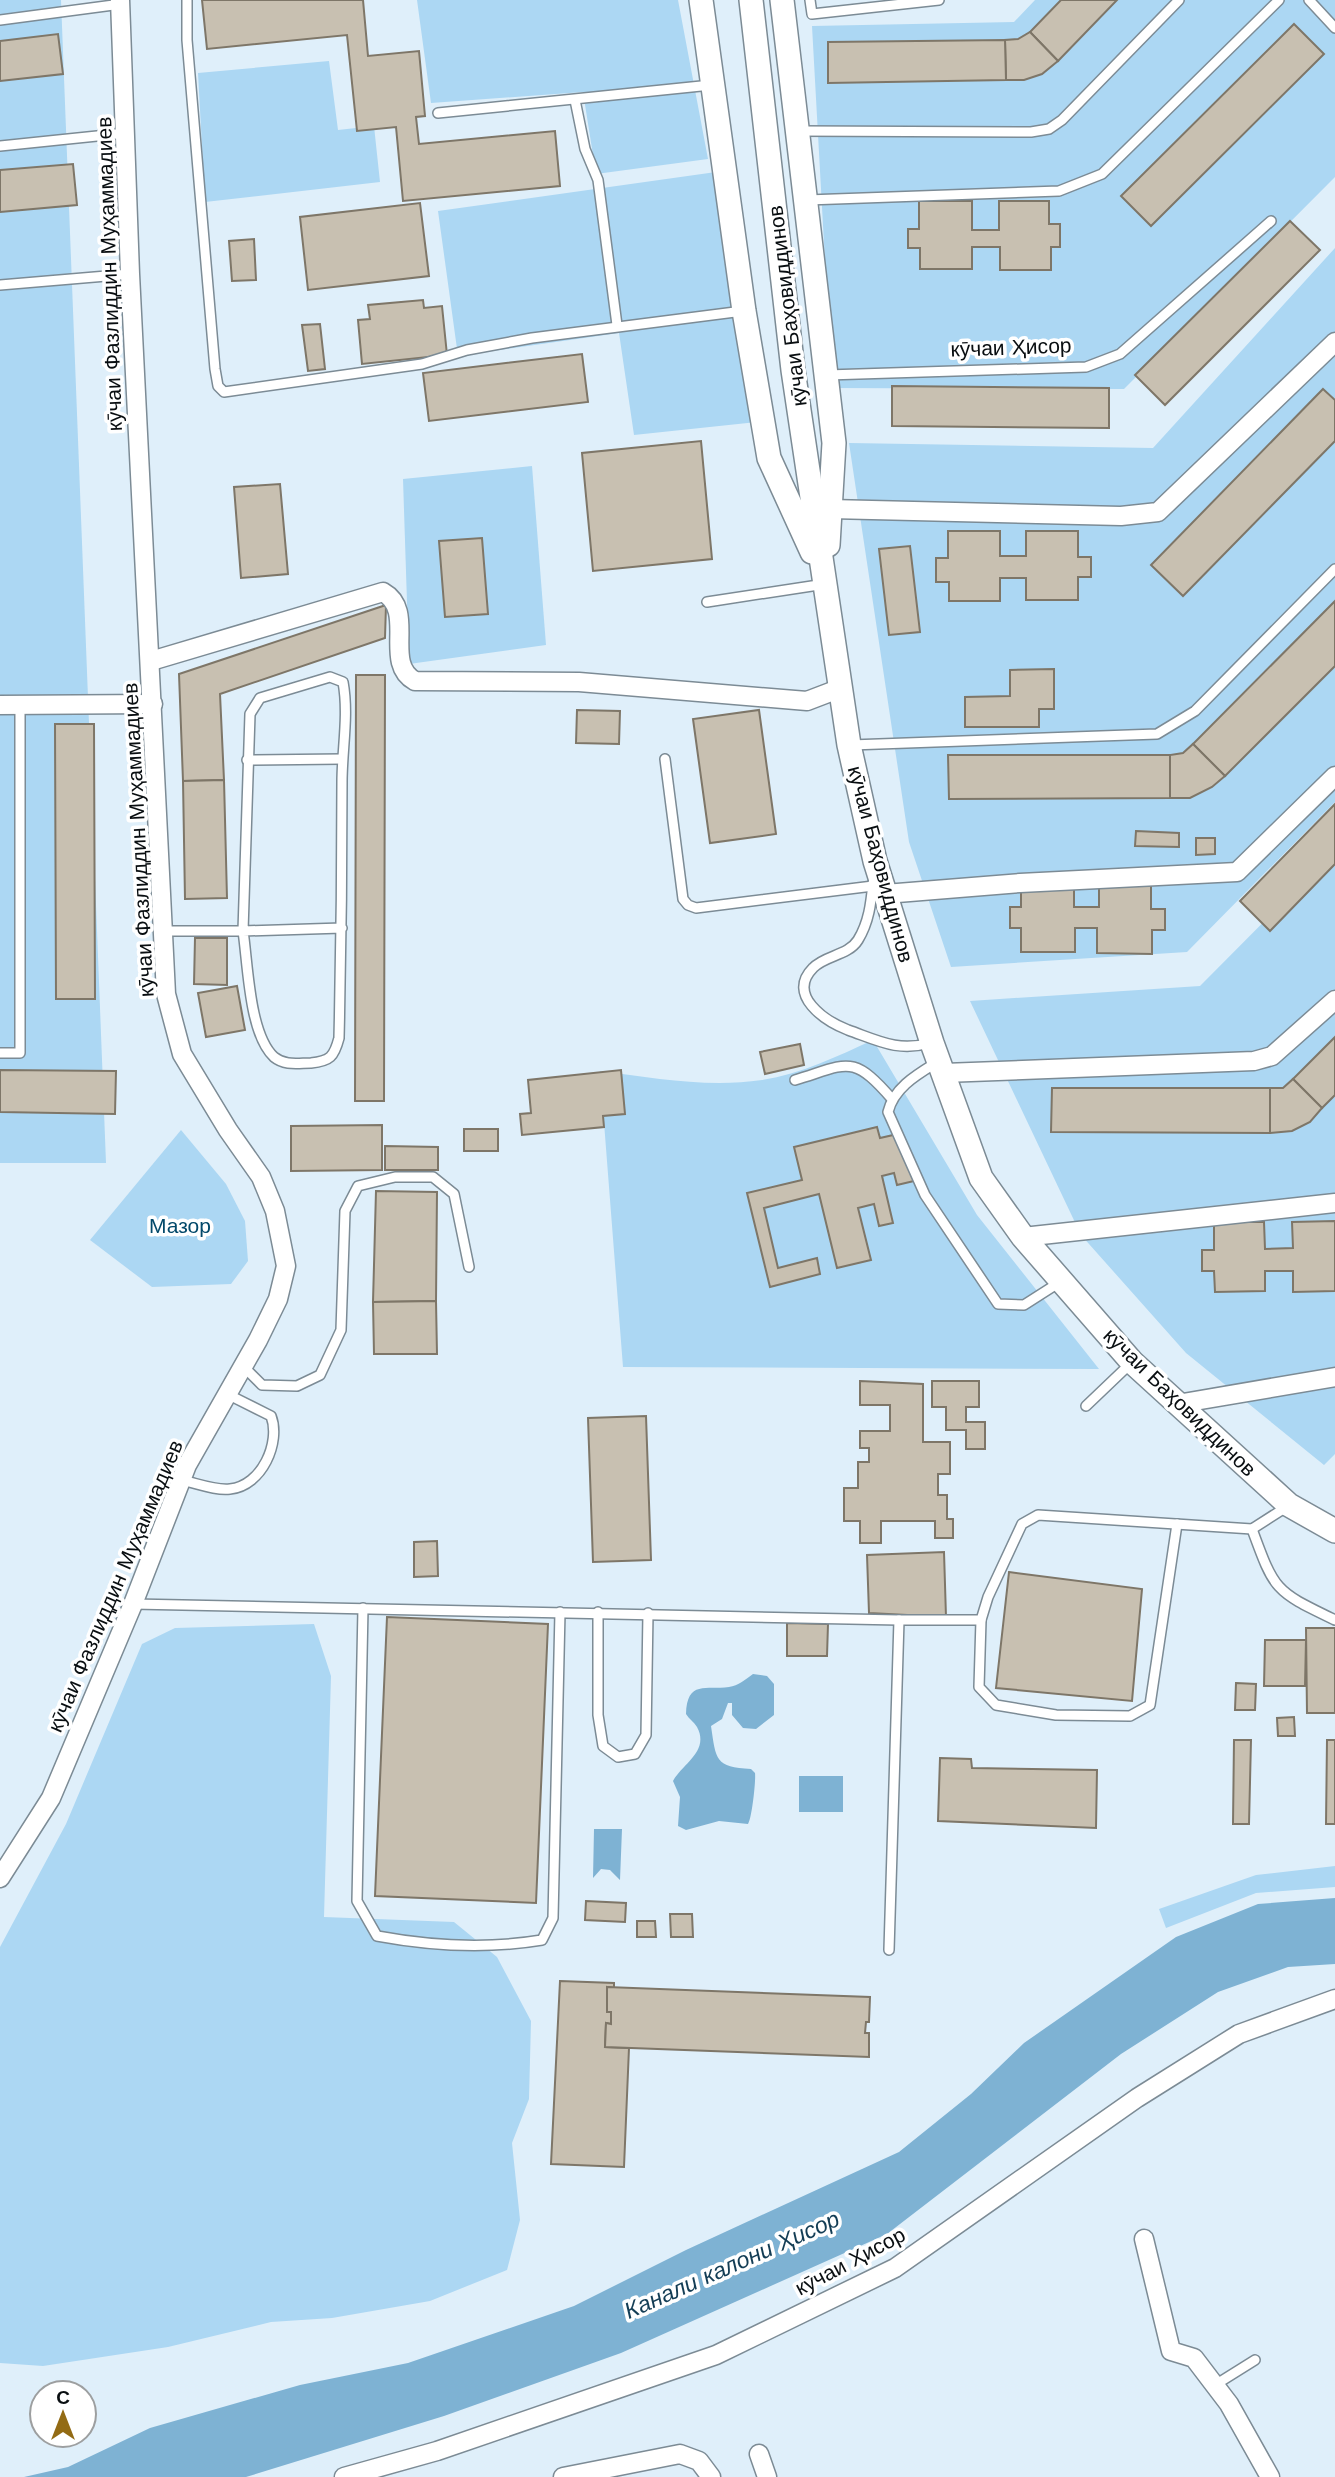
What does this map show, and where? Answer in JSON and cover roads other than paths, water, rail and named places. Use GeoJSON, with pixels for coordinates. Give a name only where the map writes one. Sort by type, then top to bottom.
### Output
{"type":"FeatureCollection","features":[{"type":"Feature","properties":{"kind":"street"},"geometry":{"type":"LineString","coordinates":[[702,0],[744,311],[769,458],[827,583]]}},
{"type":"Feature","properties":{"kind":"street","name":"кӯчаи Баҳовиддинов"},"geometry":{"type":"LineString","coordinates":[[751,0],[793,370],[827,583],[849,745],[879,890],[981,1178],[1023,1237],[1132,1362],[1289,1505],[1335,1531]]}},
{"type":"Feature","properties":{"kind":"street"},"geometry":{"type":"LineString","coordinates":[[782,0],[834,443],[827,583]]}},
{"type":"Feature","properties":{"kind":"street","name":"кӯчаи Фазлиддин Муҳаммадиев"},"geometry":{"type":"LineString","coordinates":[[0,1878],[51,1798],[133,1604],[181,1480],[278,1299],[286,1266],[275,1211],[261,1177],[228,1130],[182,1054],[166,994],[130,274],[121,2]]}},
{"type":"Feature","properties":{"kind":"street"},"geometry":{"type":"LineString","coordinates":[[830,509],[1121,516],[1158,513],[1335,342]]}},
{"type":"Feature","properties":{"kind":"street"},"geometry":{"type":"LineString","coordinates":[[151,661],[383,592],[392,597],[399,608],[401,667],[406,676],[415,681],[579,682],[807,701],[841,688]]}},
{"type":"Feature","properties":{"kind":"street"},"geometry":{"type":"LineString","coordinates":[[0,705],[153,704]]}},
{"type":"Feature","properties":{"kind":"street"},"geometry":{"type":"LineString","coordinates":[[879,890],[1237,872],[1335,776]]}},
{"type":"Feature","properties":{"kind":"street"},"geometry":{"type":"LineString","coordinates":[[939,1059],[1254,1061],[1272,1056],[1335,1000]]}},
{"type":"Feature","properties":{"kind":"street"},"geometry":{"type":"LineString","coordinates":[[1023,1237],[1335,1203]]}},
{"type":"Feature","properties":{"kind":"street"},"geometry":{"type":"LineString","coordinates":[[1177,1404],[1335,1377]]}},
{"type":"Feature","properties":{"kind":"street","name":"кӯчаи Ҳисор"},"geometry":{"type":"LineString","coordinates":[[344,2477],[437,2451],[716,2355],[895,2267],[1136,2098],[1240,2034],[1335,1998]]}},
{"type":"Feature","properties":{"kind":"street"},"geometry":{"type":"LineString","coordinates":[[1144,2239],[1171,2351],[1194,2358],[1229,2404],[1270,2477]]}},
{"type":"Feature","properties":{"kind":"street"},"geometry":{"type":"LineString","coordinates":[[563,2477],[680,2454],[699,2461],[711,2477]]}},
{"type":"Feature","properties":{"kind":"street"},"geometry":{"type":"LineString","coordinates":[[759,2454],[763,2475]]}},
{"type":"Feature","properties":{"kind":"lane"},"geometry":{"type":"LineString","coordinates":[[187,0],[187,40],[215,369],[218,386],[224,392],[422,364],[467,350],[617,326],[744,311]]}},
{"type":"Feature","properties":{"kind":"lane"},"geometry":{"type":"LineString","coordinates":[[810,0],[812,14],[939,0]]}},
{"type":"Feature","properties":{"kind":"lane"},"geometry":{"type":"LineString","coordinates":[[797,131],[1031,132],[1049,129],[1089,95],[1179,0]]}},
{"type":"Feature","properties":{"kind":"lane"},"geometry":{"type":"LineString","coordinates":[[806,200],[1059,191],[1102,174],[1279,0]]}},
{"type":"Feature","properties":{"kind":"lane"},"geometry":{"type":"LineString","coordinates":[[1309,0],[1335,27]]}},
{"type":"Feature","properties":{"kind":"lane"},"geometry":{"type":"LineString","coordinates":[[0,20],[121,2]]}},
{"type":"Feature","properties":{"kind":"lane"},"geometry":{"type":"LineString","coordinates":[[438,113],[713,84]]}},
{"type":"Feature","properties":{"kind":"lane"},"geometry":{"type":"LineString","coordinates":[[575,100],[585,149],[598,180],[617,326]]}},
{"type":"Feature","properties":{"kind":"lane"},"geometry":{"type":"LineString","coordinates":[[0,146],[126,133]]}},
{"type":"Feature","properties":{"kind":"lane","name":"кӯчаи Ҳисор"},"geometry":{"type":"LineString","coordinates":[[826,375],[1086,367],[1120,354],[1271,221]]}},
{"type":"Feature","properties":{"kind":"lane"},"geometry":{"type":"LineString","coordinates":[[0,285],[130,274]]}},
{"type":"Feature","properties":{"kind":"lane"},"geometry":{"type":"LineString","coordinates":[[849,745],[1157,734],[1195,711],[1335,569]]}},
{"type":"Feature","properties":{"kind":"lane"},"geometry":{"type":"LineString","coordinates":[[706,602],[827,583]]}},
{"type":"Feature","properties":{"kind":"lane"},"geometry":{"type":"LineString","coordinates":[[330,677],[343,681],[346,701],[342,759],[339,1038],[334,1056],[327,1061],[286,1063],[280,1060],[264,1042],[256,1022],[243,931],[247,760],[250,714],[260,698],[330,677]]}},
{"type":"Feature","properties":{"kind":"lane"},"geometry":{"type":"LineString","coordinates":[[0,1053],[20,1053],[20,705]]}},
{"type":"Feature","properties":{"kind":"lane"},"geometry":{"type":"LineString","coordinates":[[247,760],[342,759]]}},
{"type":"Feature","properties":{"kind":"lane"},"geometry":{"type":"LineString","coordinates":[[665,759],[683,899],[688,905],[696,908],[879,890],[857,942],[845,953],[813,968],[805,980],[806,999],[816,1012],[835,1024],[893,1047],[911,1048],[939,1059]]}},
{"type":"Feature","properties":{"kind":"lane"},"geometry":{"type":"LineString","coordinates":[[161,930],[342,928]]}},
{"type":"Feature","properties":{"kind":"lane"},"geometry":{"type":"LineString","coordinates":[[939,1059],[891,1099],[888,1112],[925,1195],[998,1304],[1024,1305],[1060,1282]]}},
{"type":"Feature","properties":{"kind":"lane"},"geometry":{"type":"LineString","coordinates":[[795,1080],[841,1066],[855,1066],[869,1073],[891,1099]]}},
{"type":"Feature","properties":{"kind":"lane"},"geometry":{"type":"LineString","coordinates":[[243,1366],[262,1385],[297,1386],[320,1375],[341,1330],[345,1211],[358,1186],[395,1177],[433,1177],[454,1194],[469,1267]]}},
{"type":"Feature","properties":{"kind":"lane"},"geometry":{"type":"LineString","coordinates":[[1086,1406],[1132,1362]]}},
{"type":"Feature","properties":{"kind":"lane"},"geometry":{"type":"LineString","coordinates":[[181,1480],[230,1489],[247,1483],[266,1463],[276,1430],[271,1416],[226,1393]]}},
{"type":"Feature","properties":{"kind":"lane"},"geometry":{"type":"LineString","coordinates":[[1177,1524],[1150,1705],[1130,1716],[1056,1715],[996,1705],[979,1687],[981,1620],[988,1597],[1022,1524],[1038,1515],[1177,1524],[1252,1530],[1289,1505]]}},
{"type":"Feature","properties":{"kind":"lane"},"geometry":{"type":"LineString","coordinates":[[1252,1530],[1277,1588],[1293,1600],[1335,1620]]}},
{"type":"Feature","properties":{"kind":"lane"},"geometry":{"type":"LineString","coordinates":[[133,1604],[981,1620]]}},
{"type":"Feature","properties":{"kind":"lane"},"geometry":{"type":"LineString","coordinates":[[363,1608],[357,1901],[377,1936],[417,1944],[509,1945],[542,1940],[553,1918],[560,1612]]}},
{"type":"Feature","properties":{"kind":"lane"},"geometry":{"type":"LineString","coordinates":[[598,1612],[598,1715],[603,1746],[618,1756],[635,1754],[646,1735],[648,1613]]}},
{"type":"Feature","properties":{"kind":"lane"},"geometry":{"type":"LineString","coordinates":[[889,1950],[900,1620]]}},
{"type":"Feature","properties":{"kind":"lane"},"geometry":{"type":"LineString","coordinates":[[1214,2385],[1255,2360]]}},
{"type":"Feature","properties":{"kind":"water"},"geometry":{"type":"Polygon","coordinates":[[[753,1674],[767,1676],[774,1684],[774,1715],[756,1729],[743,1728],[732,1715],[732,1703],[728,1703],[722,1719],[711,1726],[719,1759],[730,1766],[751,1769],[755,1773],[748,1824],[719,1821],[686,1830],[678,1826],[680,1797],[673,1781],[693,1757],[700,1743],[697,1727],[686,1714],[690,1696],[699,1689],[736,1685],[753,1674]]]}},
{"type":"Feature","properties":{"kind":"water"},"geometry":{"type":"Polygon","coordinates":[[[799,1776],[843,1776],[843,1812],[799,1812],[799,1776]]]}},
{"type":"Feature","properties":{"kind":"water"},"geometry":{"type":"Polygon","coordinates":[[[594,1829],[622,1829],[620,1880],[610,1870],[601,1869],[593,1878],[594,1829]]]}},
{"type":"Feature","properties":{"kind":"water","name":"Канали калони Ҳисор"},"geometry":{"type":"Polygon","coordinates":[[[1335,1898],[1335,1964],[1288,1967],[1218,1992],[1121,2054],[887,2234],[621,2353],[444,2416],[246,2477],[24,2477],[68,2467],[150,2428],[300,2385],[408,2363],[574,2306],[686,2250],[899,2152],[971,2094],[1024,2043],[1176,1937],[1258,1904],[1335,1898]]]}},
{"type":"Feature","properties":{"kind":"park label","name":"Мазор"},"geometry":{"type":"Point","coordinates":[180,1225]}}]}
